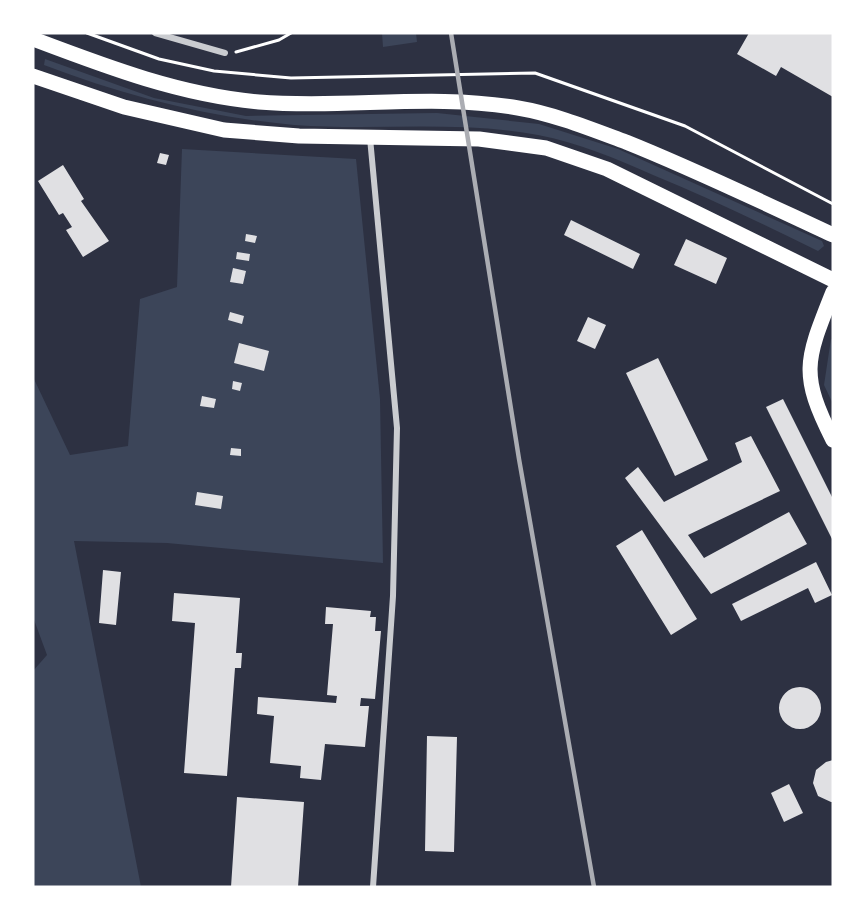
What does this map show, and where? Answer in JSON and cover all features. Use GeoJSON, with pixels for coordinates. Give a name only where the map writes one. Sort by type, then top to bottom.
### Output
{"type":"FeatureCollection","features":[{"type":"Feature","properties":{"kind":"main road"},"geometry":{"type":"LineString","coordinates":[[33,39],[123,72],[223,97],[260,102],[478,104],[519,108],[588,128],[669,159],[833,235]]}},
{"type":"Feature","properties":{"kind":"main road"},"geometry":{"type":"LineString","coordinates":[[33,76],[124,107],[224,130],[299,136],[480,139],[546,148],[576,157],[617,174],[833,280]]}},
{"type":"Feature","properties":{"kind":"main road"},"geometry":{"type":"LineString","coordinates":[[833,292],[812,349],[809,381],[812,395],[833,440]]}},
{"type":"Feature","properties":{"kind":"street"},"geometry":{"type":"LineString","coordinates":[[155,33],[225,53]]}},
{"type":"Feature","properties":{"kind":"street"},"geometry":{"type":"LineString","coordinates":[[370,137],[396,428],[393,596],[373,887]]}},
{"type":"Feature","properties":{"kind":"path"},"geometry":{"type":"LineString","coordinates":[[225,53],[270,43],[291,33]]}},
{"type":"Feature","properties":{"kind":"shaded area"},"geometry":{"type":"Polygon","coordinates":[[[382,33],[416,33],[417,42],[383,47],[382,33]]]}},
{"type":"Feature","properties":{"kind":"shaded area"},"geometry":{"type":"Polygon","coordinates":[[[45,59],[154,98],[246,116],[437,113],[539,124],[618,149],[822,241],[824,246],[818,251],[715,202],[625,163],[553,138],[477,128],[324,127],[230,117],[167,104],[105,86],[44,65],[45,59]]]}},
{"type":"Feature","properties":{"kind":"shaded area"},"geometry":{"type":"Polygon","coordinates":[[[182,149],[356,159],[380,399],[383,563],[167,543],[74,541],[141,887],[33,887],[33,671],[47,655],[33,617],[33,377],[70,455],[128,446],[140,299],[177,287],[182,149]]]}},
{"type":"Feature","properties":{"kind":"shaded area"},"geometry":{"type":"Polygon","coordinates":[[[831,339],[833,340],[833,404],[824,385],[831,339]]]}},
{"type":"Feature","properties":{"kind":"building"},"geometry":{"type":"Polygon","coordinates":[[[749,33],[833,33],[833,97],[781,67],[776,76],[737,54],[749,33]]]}},
{"type":"Feature","properties":{"kind":"building"},"geometry":{"type":"Polygon","coordinates":[[[160,153],[169,155],[166,165],[157,163],[160,153]]]}},
{"type":"Feature","properties":{"kind":"building"},"geometry":{"type":"Polygon","coordinates":[[[63,165],[84,199],[81,201],[109,241],[83,257],[66,230],[72,227],[63,213],[59,215],[38,181],[63,165]]]}},
{"type":"Feature","properties":{"kind":"building"},"geometry":{"type":"Polygon","coordinates":[[[571,220],[640,254],[633,269],[564,235],[571,220]]]}},
{"type":"Feature","properties":{"kind":"building"},"geometry":{"type":"Polygon","coordinates":[[[246,234],[257,236],[255,243],[245,241],[246,234]]]}},
{"type":"Feature","properties":{"kind":"building"},"geometry":{"type":"Polygon","coordinates":[[[686,239],[727,258],[716,284],[674,265],[686,239]]]}},
{"type":"Feature","properties":{"kind":"building"},"geometry":{"type":"Polygon","coordinates":[[[237,252],[250,254],[249,261],[236,259],[237,252]]]}},
{"type":"Feature","properties":{"kind":"building"},"geometry":{"type":"Polygon","coordinates":[[[233,268],[246,271],[243,284],[230,282],[233,268]]]}},
{"type":"Feature","properties":{"kind":"building"},"geometry":{"type":"Polygon","coordinates":[[[230,312],[244,316],[242,324],[228,320],[230,312]]]}},
{"type":"Feature","properties":{"kind":"building"},"geometry":{"type":"Polygon","coordinates":[[[588,317],[606,325],[595,349],[577,341],[588,317]]]}},
{"type":"Feature","properties":{"kind":"building"},"geometry":{"type":"Polygon","coordinates":[[[239,343],[269,351],[264,371],[234,363],[239,343]]]}},
{"type":"Feature","properties":{"kind":"building"},"geometry":{"type":"Polygon","coordinates":[[[658,358],[708,460],[675,476],[626,373],[658,358]]]}},
{"type":"Feature","properties":{"kind":"building"},"geometry":{"type":"Polygon","coordinates":[[[233,381],[242,383],[240,391],[232,389],[233,381]]]}},
{"type":"Feature","properties":{"kind":"building"},"geometry":{"type":"Polygon","coordinates":[[[202,396],[216,399],[214,408],[200,406],[202,396]]]}},
{"type":"Feature","properties":{"kind":"building"},"geometry":{"type":"Polygon","coordinates":[[[783,399],[833,499],[833,541],[766,407],[783,399]]]}},
{"type":"Feature","properties":{"kind":"building"},"geometry":{"type":"Polygon","coordinates":[[[751,436],[780,491],[688,535],[704,558],[789,512],[807,544],[711,594],[625,478],[638,467],[664,502],[742,462],[735,443],[751,436]]]}},
{"type":"Feature","properties":{"kind":"building"},"geometry":{"type":"Polygon","coordinates":[[[231,448],[241,449],[241,456],[230,455],[231,448]]]}},
{"type":"Feature","properties":{"kind":"building"},"geometry":{"type":"Polygon","coordinates":[[[197,492],[223,496],[221,509],[195,505],[197,492]]]}},
{"type":"Feature","properties":{"kind":"building"},"geometry":{"type":"Polygon","coordinates":[[[642,530],[697,619],[671,635],[616,546],[642,530]]]}},
{"type":"Feature","properties":{"kind":"building"},"geometry":{"type":"Polygon","coordinates":[[[816,562],[832,595],[815,603],[808,588],[741,621],[732,604],[816,562]]]}},
{"type":"Feature","properties":{"kind":"building"},"geometry":{"type":"Polygon","coordinates":[[[103,570],[121,572],[116,625],[99,623],[103,570]]]}},
{"type":"Feature","properties":{"kind":"building"},"geometry":{"type":"Polygon","coordinates":[[[174,593],[240,598],[236,653],[242,653],[241,668],[235,668],[227,776],[184,773],[195,623],[172,621],[174,593]]]}},
{"type":"Feature","properties":{"kind":"building"},"geometry":{"type":"Polygon","coordinates":[[[326,607],[371,611],[370,617],[376,617],[375,631],[381,631],[375,699],[361,698],[360,706],[369,706],[365,747],[325,744],[321,780],[300,778],[301,766],[270,763],[274,716],[257,714],[258,697],[336,703],[337,696],[327,695],[333,624],[325,624],[326,607]]]}},
{"type":"Feature","properties":{"kind":"building"},"geometry":{"type":"Polygon","coordinates":[[[800,687],[815,693],[821,708],[815,723],[800,729],[785,723],[779,708],[785,693],[800,687]]]}},
{"type":"Feature","properties":{"kind":"building"},"geometry":{"type":"Polygon","coordinates":[[[427,736],[457,737],[454,852],[425,851],[427,736]]]}},
{"type":"Feature","properties":{"kind":"building"},"geometry":{"type":"Polygon","coordinates":[[[833,760],[833,802],[831,802],[818,796],[813,783],[816,770],[826,762],[833,760]]]}},
{"type":"Feature","properties":{"kind":"building"},"geometry":{"type":"Polygon","coordinates":[[[789,784],[803,813],[784,822],[771,793],[789,784]]]}},
{"type":"Feature","properties":{"kind":"building"},"geometry":{"type":"Polygon","coordinates":[[[237,797],[304,802],[298,887],[231,887],[237,797]]]}},
{"type":"Feature","properties":{"kind":"railway"},"geometry":{"type":"LineString","coordinates":[[451,33],[519,459],[594,887]]}}]}
